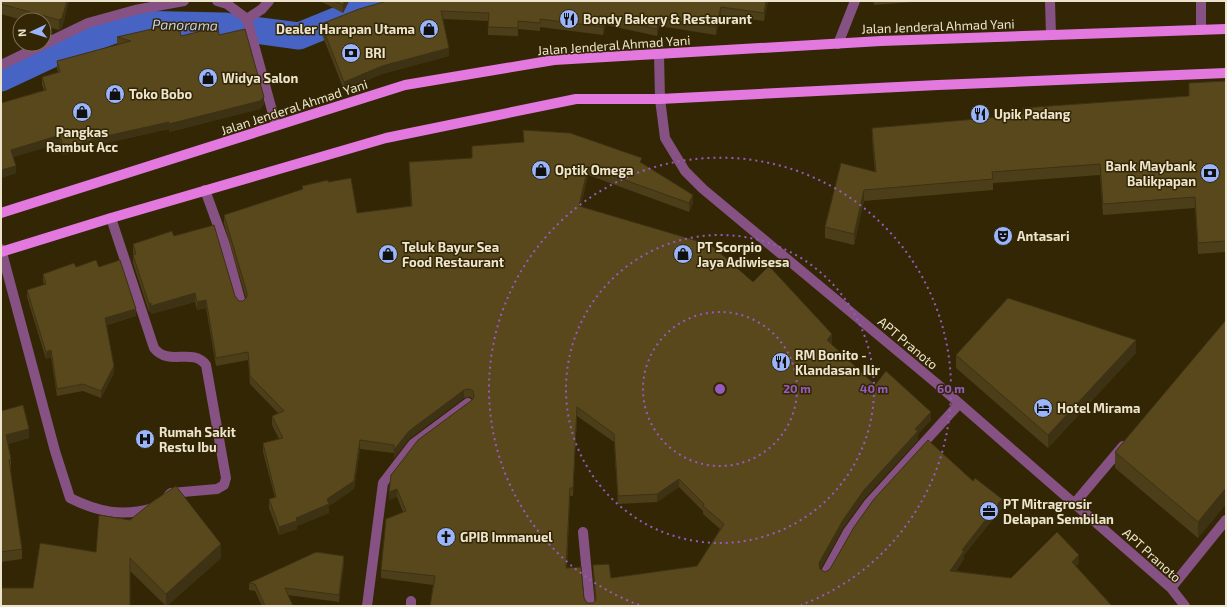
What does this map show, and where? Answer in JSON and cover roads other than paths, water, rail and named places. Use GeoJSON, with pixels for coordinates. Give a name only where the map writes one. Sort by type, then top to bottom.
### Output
{"type":"FeatureCollection","features":[{"type":"Feature","properties":{"kind":"main road","name":"Jalan Jenderal Ahmad Yani"},"geometry":{"type":"LineString","coordinates":[[1,213],[405,85],[554,60],[838,44],[1226,29]]}},
{"type":"Feature","properties":{"kind":"main road"},"geometry":{"type":"LineString","coordinates":[[1,251],[386,138],[569,100],[660,99],[1226,73]]}},
{"type":"Feature","properties":{"kind":"street"},"geometry":{"type":"LineString","coordinates":[[1,64],[88,23],[135,10],[184,1]]}},
{"type":"Feature","properties":{"kind":"street"},"geometry":{"type":"LineString","coordinates":[[217,1],[227,4],[248,22],[276,125]]}},
{"type":"Feature","properties":{"kind":"street"},"geometry":{"type":"LineString","coordinates":[[248,22],[269,1]]}},
{"type":"Feature","properties":{"kind":"street"},"geometry":{"type":"LineString","coordinates":[[838,44],[855,1]]}},
{"type":"Feature","properties":{"kind":"street"},"geometry":{"type":"LineString","coordinates":[[1050,1],[1051,35]]}},
{"type":"Feature","properties":{"kind":"street"},"geometry":{"type":"LineString","coordinates":[[1201,1],[1201,30]]}},
{"type":"Feature","properties":{"kind":"street","name":"APT Pranoto"},"geometry":{"type":"LineString","coordinates":[[659,54],[660,99],[665,138],[685,171],[703,189],[959,404],[1171,588],[1185,606]]}},
{"type":"Feature","properties":{"kind":"street"},"geometry":{"type":"LineString","coordinates":[[206,190],[226,245],[241,303]]}},
{"type":"Feature","properties":{"kind":"street"},"geometry":{"type":"LineString","coordinates":[[1,251],[55,451],[70,498],[91,509],[136,513],[153,508],[171,493],[217,489],[224,485],[226,478],[206,364],[202,359],[195,357],[166,357],[159,355],[154,348],[111,218]]}},
{"type":"Feature","properties":{"kind":"street"},"geometry":{"type":"LineString","coordinates":[[367,606],[383,483],[413,444],[468,403]]}},
{"type":"Feature","properties":{"kind":"street"},"geometry":{"type":"LineString","coordinates":[[824,574],[848,532],[869,503],[959,404]]}},
{"type":"Feature","properties":{"kind":"street"},"geometry":{"type":"LineString","coordinates":[[1074,504],[1129,439]]}},
{"type":"Feature","properties":{"kind":"street"},"geometry":{"type":"LineString","coordinates":[[1171,588],[1226,520]]}},
{"type":"Feature","properties":{"kind":"street"},"geometry":{"type":"LineString","coordinates":[[583,532],[590,606]]}},
{"type":"Feature","properties":{"kind":"waterway","name":"Panorama"},"geometry":{"type":"LineString","coordinates":[[1,78],[65,48],[130,24],[224,26],[299,36],[365,9],[368,1]]}},
{"type":"Feature","properties":{"kind":"place","name":"Bondy Bakery & Restaurant"},"geometry":{"type":"Point","coordinates":[569,19]}},
{"type":"Feature","properties":{"kind":"place","name":"Dealer Harapan Utama"},"geometry":{"type":"Point","coordinates":[429,29]}},
{"type":"Feature","properties":{"kind":"place","name":"BRI"},"geometry":{"type":"Point","coordinates":[351,53]}},
{"type":"Feature","properties":{"kind":"place","name":"Widya Salon"},"geometry":{"type":"Point","coordinates":[208,78]}},
{"type":"Feature","properties":{"kind":"place","name":"Toko Bobo"},"geometry":{"type":"Point","coordinates":[115,94]}},
{"type":"Feature","properties":{"kind":"place","name":"Pangkas Rambut Acc"},"geometry":{"type":"Point","coordinates":[82,112]}},
{"type":"Feature","properties":{"kind":"place","name":"Upik Padang"},"geometry":{"type":"Point","coordinates":[980,114]}},
{"type":"Feature","properties":{"kind":"place","name":"Optik Omega"},"geometry":{"type":"Point","coordinates":[541,170]}},
{"type":"Feature","properties":{"kind":"place","name":"Bank Maybank Balikpapan"},"geometry":{"type":"Point","coordinates":[1210,173]}},
{"type":"Feature","properties":{"kind":"place","name":"Antasari"},"geometry":{"type":"Point","coordinates":[1003,236]}},
{"type":"Feature","properties":{"kind":"place","name":"Teluk Bayur Sea Food Restaurant"},"geometry":{"type":"Point","coordinates":[388,254]}},
{"type":"Feature","properties":{"kind":"place","name":"PT Scorpio Jaya Adiwisesa"},"geometry":{"type":"Point","coordinates":[683,254]}},
{"type":"Feature","properties":{"kind":"place","name":"RM Bonito - Klandasan Ilir"},"geometry":{"type":"Point","coordinates":[781,362]}},
{"type":"Feature","properties":{"kind":"place","name":"Hotel Mirama"},"geometry":{"type":"Point","coordinates":[1043,408]}},
{"type":"Feature","properties":{"kind":"place","name":"Rumah Sakit Restu Ibu"},"geometry":{"type":"Point","coordinates":[145,439]}},
{"type":"Feature","properties":{"kind":"place","name":"PT Mitragrosir Delapan Sembilan"},"geometry":{"type":"Point","coordinates":[989,511]}},
{"type":"Feature","properties":{"kind":"place","name":"GPIB Immanuel"},"geometry":{"type":"Point","coordinates":[446,537]}}]}
